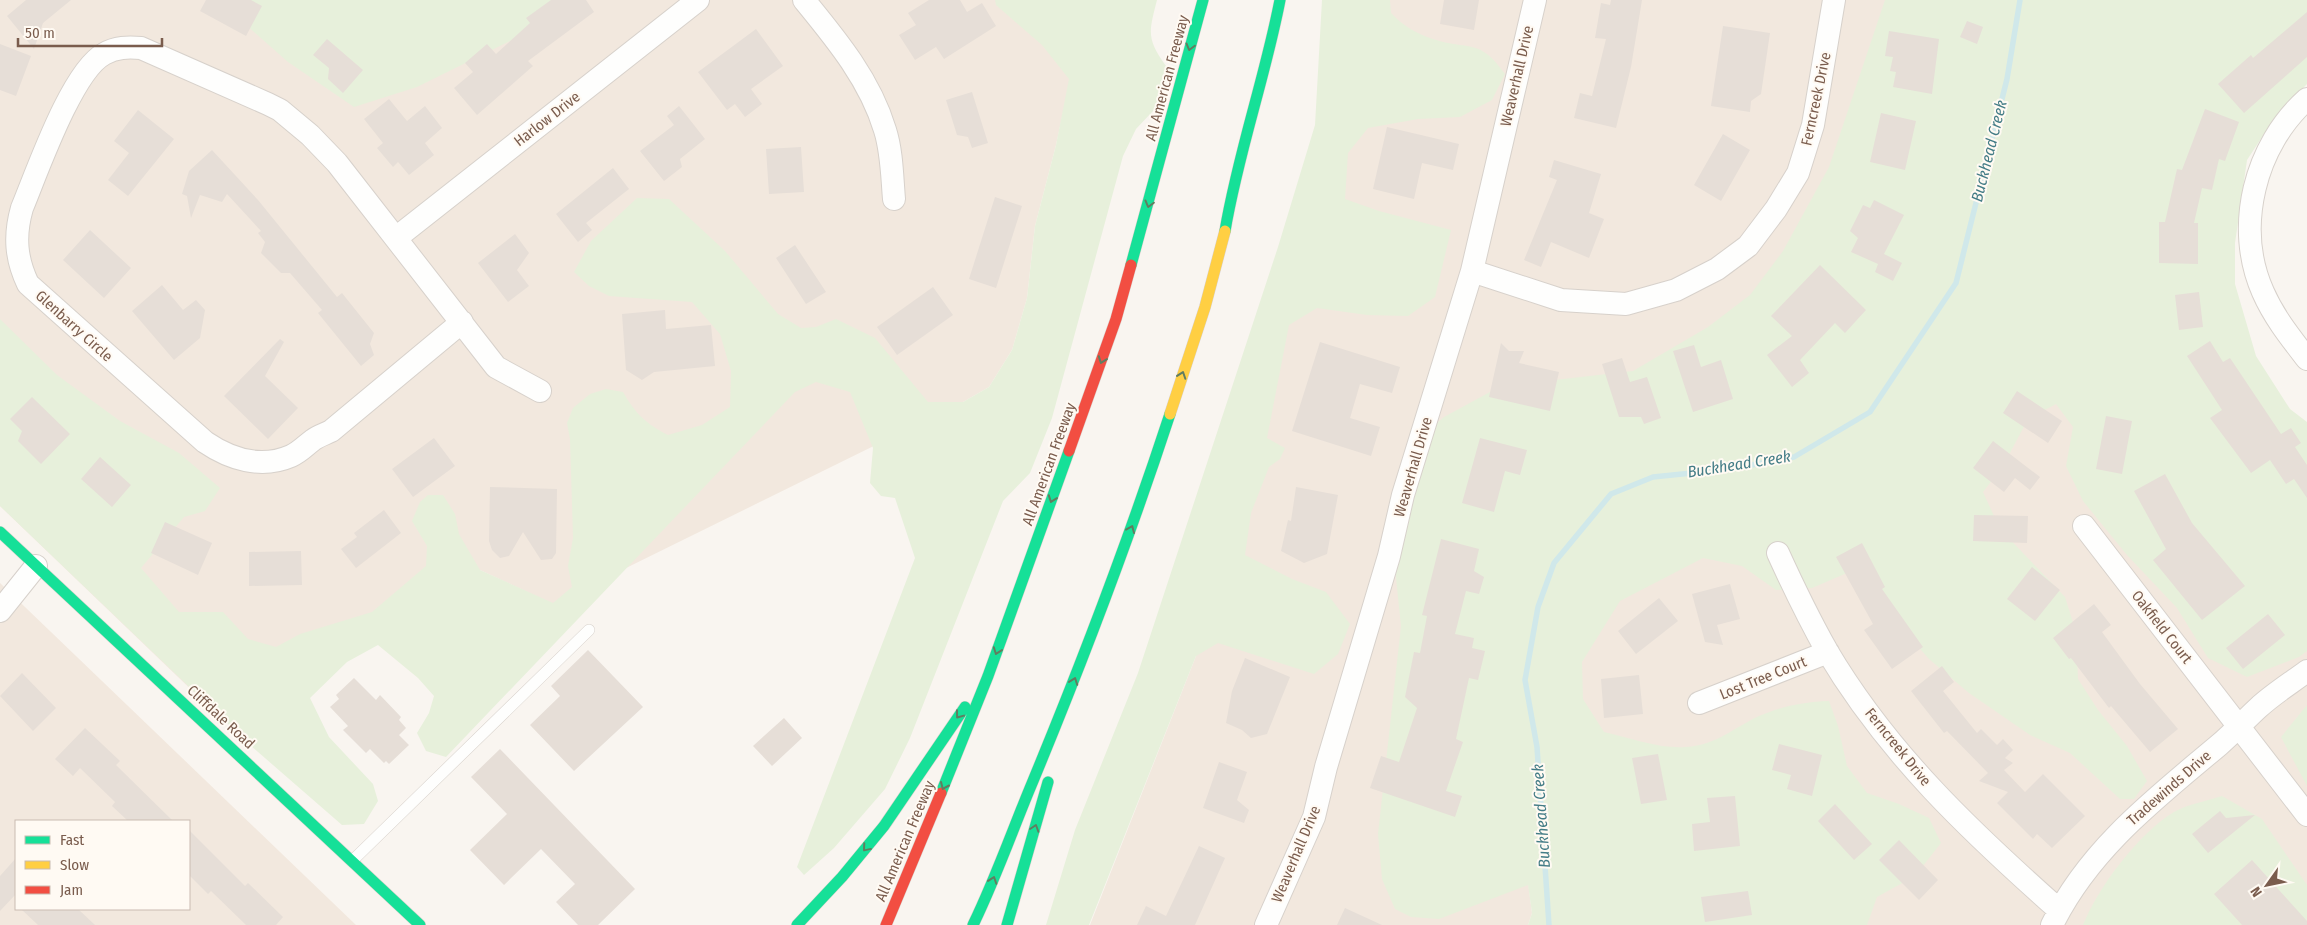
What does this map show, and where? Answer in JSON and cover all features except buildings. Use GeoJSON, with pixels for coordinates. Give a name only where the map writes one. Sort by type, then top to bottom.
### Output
{"type":"FeatureCollection","features":[{"type":"Feature","properties":{"kind":"main road","name":"All American Freeway"},"geometry":{"type":"LineString","coordinates":[[886,925],[954,763],[988,676],[1116,319],[1203,0]]}},
{"type":"Feature","properties":{"kind":"main road"},"geometry":{"type":"LineString","coordinates":[[973,925],[989,893],[1003,853],[1062,712],[1136,518],[1205,307],[1224,240],[1230,203],[1267,60],[1280,0]]}},
{"type":"Feature","properties":{"kind":"main road","name":"Cliffdale Road"},"geometry":{"type":"LineString","coordinates":[[0,532],[420,925]]}},
{"type":"Feature","properties":{"kind":"main road"},"geometry":{"type":"LineString","coordinates":[[797,925],[817,905],[874,838],[910,789],[952,724],[988,676]]}},
{"type":"Feature","properties":{"kind":"main road"},"geometry":{"type":"LineString","coordinates":[[1007,925],[1051,769],[1062,712]]}},
{"type":"Feature","properties":{"kind":"street","name":"Harlow Drive"},"geometry":{"type":"LineString","coordinates":[[396,238],[698,0]]}},
{"type":"Feature","properties":{"kind":"street"},"geometry":{"type":"LineString","coordinates":[[804,0],[836,39],[865,83],[877,106],[886,131],[894,199]]}},
{"type":"Feature","properties":{"kind":"street","name":"Weaverhall Drive"},"geometry":{"type":"LineString","coordinates":[[1266,925],[1314,817],[1326,767],[1388,556],[1403,495],[1472,271],[1535,0]]}},
{"type":"Feature","properties":{"kind":"street","name":"Ferncreek Drive"},"geometry":{"type":"LineString","coordinates":[[1472,271],[1561,300],[1626,304],[1676,290],[1717,269],[1748,246],[1776,209],[1798,173],[1813,125],[1834,0]]}},
{"type":"Feature","properties":{"kind":"street","name":"Glenbarry Circle"},"geometry":{"type":"LineString","coordinates":[[128,47],[153,53],[280,110],[310,135],[337,163],[396,238],[462,322],[330,431],[313,440],[303,450],[279,460],[259,462],[240,460],[205,442],[28,284],[19,260],[16,234],[22,208],[77,83],[93,62],[103,54],[128,47]]}},
{"type":"Feature","properties":{"kind":"street"},"geometry":{"type":"LineString","coordinates":[[2307,99],[2281,128],[2268,150],[2258,174],[2252,200],[2250,226],[2252,252],[2262,290],[2277,319],[2307,359]]}},
{"type":"Feature","properties":{"kind":"street"},"geometry":{"type":"LineString","coordinates":[[462,322],[496,367],[540,391]]}},
{"type":"Feature","properties":{"kind":"street","name":"Oakfield Court"},"geometry":{"type":"LineString","coordinates":[[2084,526],[2307,815]]}},
{"type":"Feature","properties":{"kind":"street","name":"Ferncreek Drive"},"geometry":{"type":"LineString","coordinates":[[1778,553],[1828,652],[1904,759],[1948,808],[2055,918]]}},
{"type":"Feature","properties":{"kind":"street"},"geometry":{"type":"LineString","coordinates":[[0,611],[36,566]]}},
{"type":"Feature","properties":{"kind":"street","name":"Lost Tree Court"},"geometry":{"type":"LineString","coordinates":[[1699,703],[1828,652]]}},
{"type":"Feature","properties":{"kind":"street","name":"Tradewinds Drive"},"geometry":{"type":"LineString","coordinates":[[2055,918],[2084,872],[2118,832],[2146,805],[2240,727],[2258,708],[2307,671]]}},
{"type":"Feature","properties":{"kind":"lane"},"geometry":{"type":"LineString","coordinates":[[352,861],[589,630]]}},
{"type":"Feature","properties":{"kind":"shaded area"},"geometry":{"type":"Polygon","coordinates":[[[0,0],[1087,0],[1056,145],[1035,226],[1027,298],[1012,350],[989,387],[963,402],[553,604],[480,570],[203,701],[0,506],[0,0]]]}},
{"type":"Feature","properties":{"kind":"shaded area"},"geometry":{"type":"Polygon","coordinates":[[[1371,0],[1996,0],[1939,156],[1511,537],[1523,843],[1532,913],[1528,925],[1090,925],[1196,656],[1371,0]]]}},
{"type":"Feature","properties":{"kind":"shaded area"},"geometry":{"type":"Polygon","coordinates":[[[2006,283],[2307,615],[2307,925],[1565,925],[1579,637],[1626,563],[2006,283]]]}},
{"type":"Feature","properties":{"kind":"shaded area"},"geometry":{"type":"Polygon","coordinates":[[[0,583],[356,925],[0,925],[0,583]]]}},
{"type":"Feature","properties":{"kind":"green space"},"geometry":{"type":"Polygon","coordinates":[[[218,0],[558,0],[522,35],[417,87],[354,107],[288,62],[218,0]]]}},
{"type":"Feature","properties":{"kind":"green space"},"geometry":{"type":"Polygon","coordinates":[[[995,0],[1157,0],[1151,34],[1155,48],[1166,66],[1163,89],[1153,111],[1136,129],[1123,156],[1052,418],[1030,473],[1003,501],[910,738],[885,789],[834,848],[804,875],[797,867],[915,558],[895,498],[881,496],[870,483],[873,448],[850,392],[816,382],[795,392],[446,757],[426,751],[417,733],[429,713],[434,696],[418,678],[378,645],[347,662],[310,698],[329,737],[373,784],[378,801],[364,824],[342,825],[250,745],[0,506],[0,319],[57,375],[120,421],[179,453],[220,488],[205,511],[184,517],[141,568],[179,612],[223,612],[248,639],[276,647],[300,634],[372,612],[426,566],[427,546],[412,521],[420,502],[428,495],[443,495],[455,514],[459,534],[480,570],[553,603],[572,587],[568,566],[573,538],[570,439],[567,423],[573,408],[590,394],[606,389],[623,392],[642,417],[653,427],[668,435],[702,425],[730,407],[731,371],[720,334],[692,302],[609,296],[589,286],[574,272],[591,241],[637,198],[669,199],[725,251],[778,314],[801,328],[816,327],[836,319],[875,338],[928,402],[963,402],[989,387],[1012,350],[1027,298],[1035,226],[1056,145],[1069,79],[1042,45],[996,5],[995,0]]]}},
{"type":"Feature","properties":{"kind":"green space"},"geometry":{"type":"Polygon","coordinates":[[[1322,0],[1390,0],[1391,13],[1410,29],[1433,39],[1480,50],[1496,62],[1505,74],[1492,100],[1460,117],[1418,119],[1368,128],[1348,153],[1345,199],[1379,211],[1451,230],[1435,297],[1408,316],[1367,315],[1317,308],[1289,325],[1267,438],[1285,448],[1280,459],[1269,467],[1251,513],[1245,555],[1292,579],[1326,592],[1350,624],[1338,654],[1314,674],[1218,643],[1196,656],[1089,925],[1046,925],[1075,830],[1138,673],[1278,247],[1315,125],[1322,0]]]}},
{"type":"Feature","properties":{"kind":"green space"},"geometry":{"type":"Polygon","coordinates":[[[1885,0],[2307,0],[2307,84],[2276,116],[2247,160],[2235,243],[2235,284],[2256,356],[2290,409],[2307,422],[2307,651],[2299,657],[2247,677],[2208,658],[2177,608],[2127,555],[2083,501],[2066,466],[2073,427],[2056,404],[2028,419],[2003,466],[1983,492],[2000,529],[2065,597],[2076,632],[2078,679],[2098,710],[2127,746],[2147,781],[2134,799],[2120,799],[2070,753],[2030,735],[1969,693],[1929,659],[1880,603],[1861,567],[1812,588],[1776,590],[1742,566],[1703,558],[1620,601],[1582,662],[1583,699],[1604,732],[1666,746],[1697,746],[1716,739],[1759,716],[1776,710],[1802,704],[1829,701],[1838,726],[1847,766],[1867,793],[1899,804],[1929,818],[1941,843],[1915,876],[1877,897],[1867,925],[1528,925],[1532,913],[1528,885],[1439,919],[1411,917],[1395,909],[1382,879],[1378,834],[1401,626],[1390,520],[1424,434],[1444,417],[1501,386],[1633,371],[1708,327],[1750,295],[1783,251],[1829,167],[1885,0]]]}},
{"type":"Feature","properties":{"kind":"green space"},"geometry":{"type":"Polygon","coordinates":[[[2307,705],[2307,786],[2281,737],[2307,705]]]}},
{"type":"Feature","properties":{"kind":"green space"},"geometry":{"type":"Polygon","coordinates":[[[2222,796],[2262,819],[2307,885],[2307,925],[2083,925],[2109,878],[2147,833],[2179,809],[2222,796]]]}},
{"type":"Feature","properties":{"kind":"waterway","name":"Buckhead Creek"},"geometry":{"type":"LineString","coordinates":[[1549,925],[1537,747],[1525,680],[1538,607],[1554,563],[1611,494],[1653,477],[1731,469],[1794,457],[1870,412],[1956,283],[2007,79],[2020,0]]}},
{"type":"Feature","properties":{"kind":"traffic: fast"},"geometry":{"type":"LineString","coordinates":[[1131,265],[1203,0]]}},
{"type":"Feature","properties":{"kind":"traffic: fast"},"geometry":{"type":"LineString","coordinates":[[1225,231],[1230,202],[1280,0]]}},
{"type":"Feature","properties":{"kind":"traffic: fast"},"geometry":{"type":"LineString","coordinates":[[973,925],[995,876],[1085,652],[1170,414]]}},
{"type":"Feature","properties":{"kind":"traffic: fast"},"geometry":{"type":"LineString","coordinates":[[941,793],[988,676],[1069,451]]}},
{"type":"Feature","properties":{"kind":"traffic: fast"},"geometry":{"type":"LineString","coordinates":[[0,532],[420,925]]}},
{"type":"Feature","properties":{"kind":"traffic: fast"},"geometry":{"type":"LineString","coordinates":[[797,925],[842,877],[884,826],[965,707]]}},
{"type":"Feature","properties":{"kind":"traffic: fast"},"geometry":{"type":"LineString","coordinates":[[1007,925],[1048,782]]}},
{"type":"Feature","properties":{"kind":"traffic: slow"},"geometry":{"type":"LineString","coordinates":[[1170,414],[1205,307],[1225,231]]}},
{"type":"Feature","properties":{"kind":"traffic: jam"},"geometry":{"type":"LineString","coordinates":[[1069,451],[1116,319],[1131,265]]}},
{"type":"Feature","properties":{"kind":"traffic: jam"},"geometry":{"type":"LineString","coordinates":[[886,925],[941,793]]}}]}
